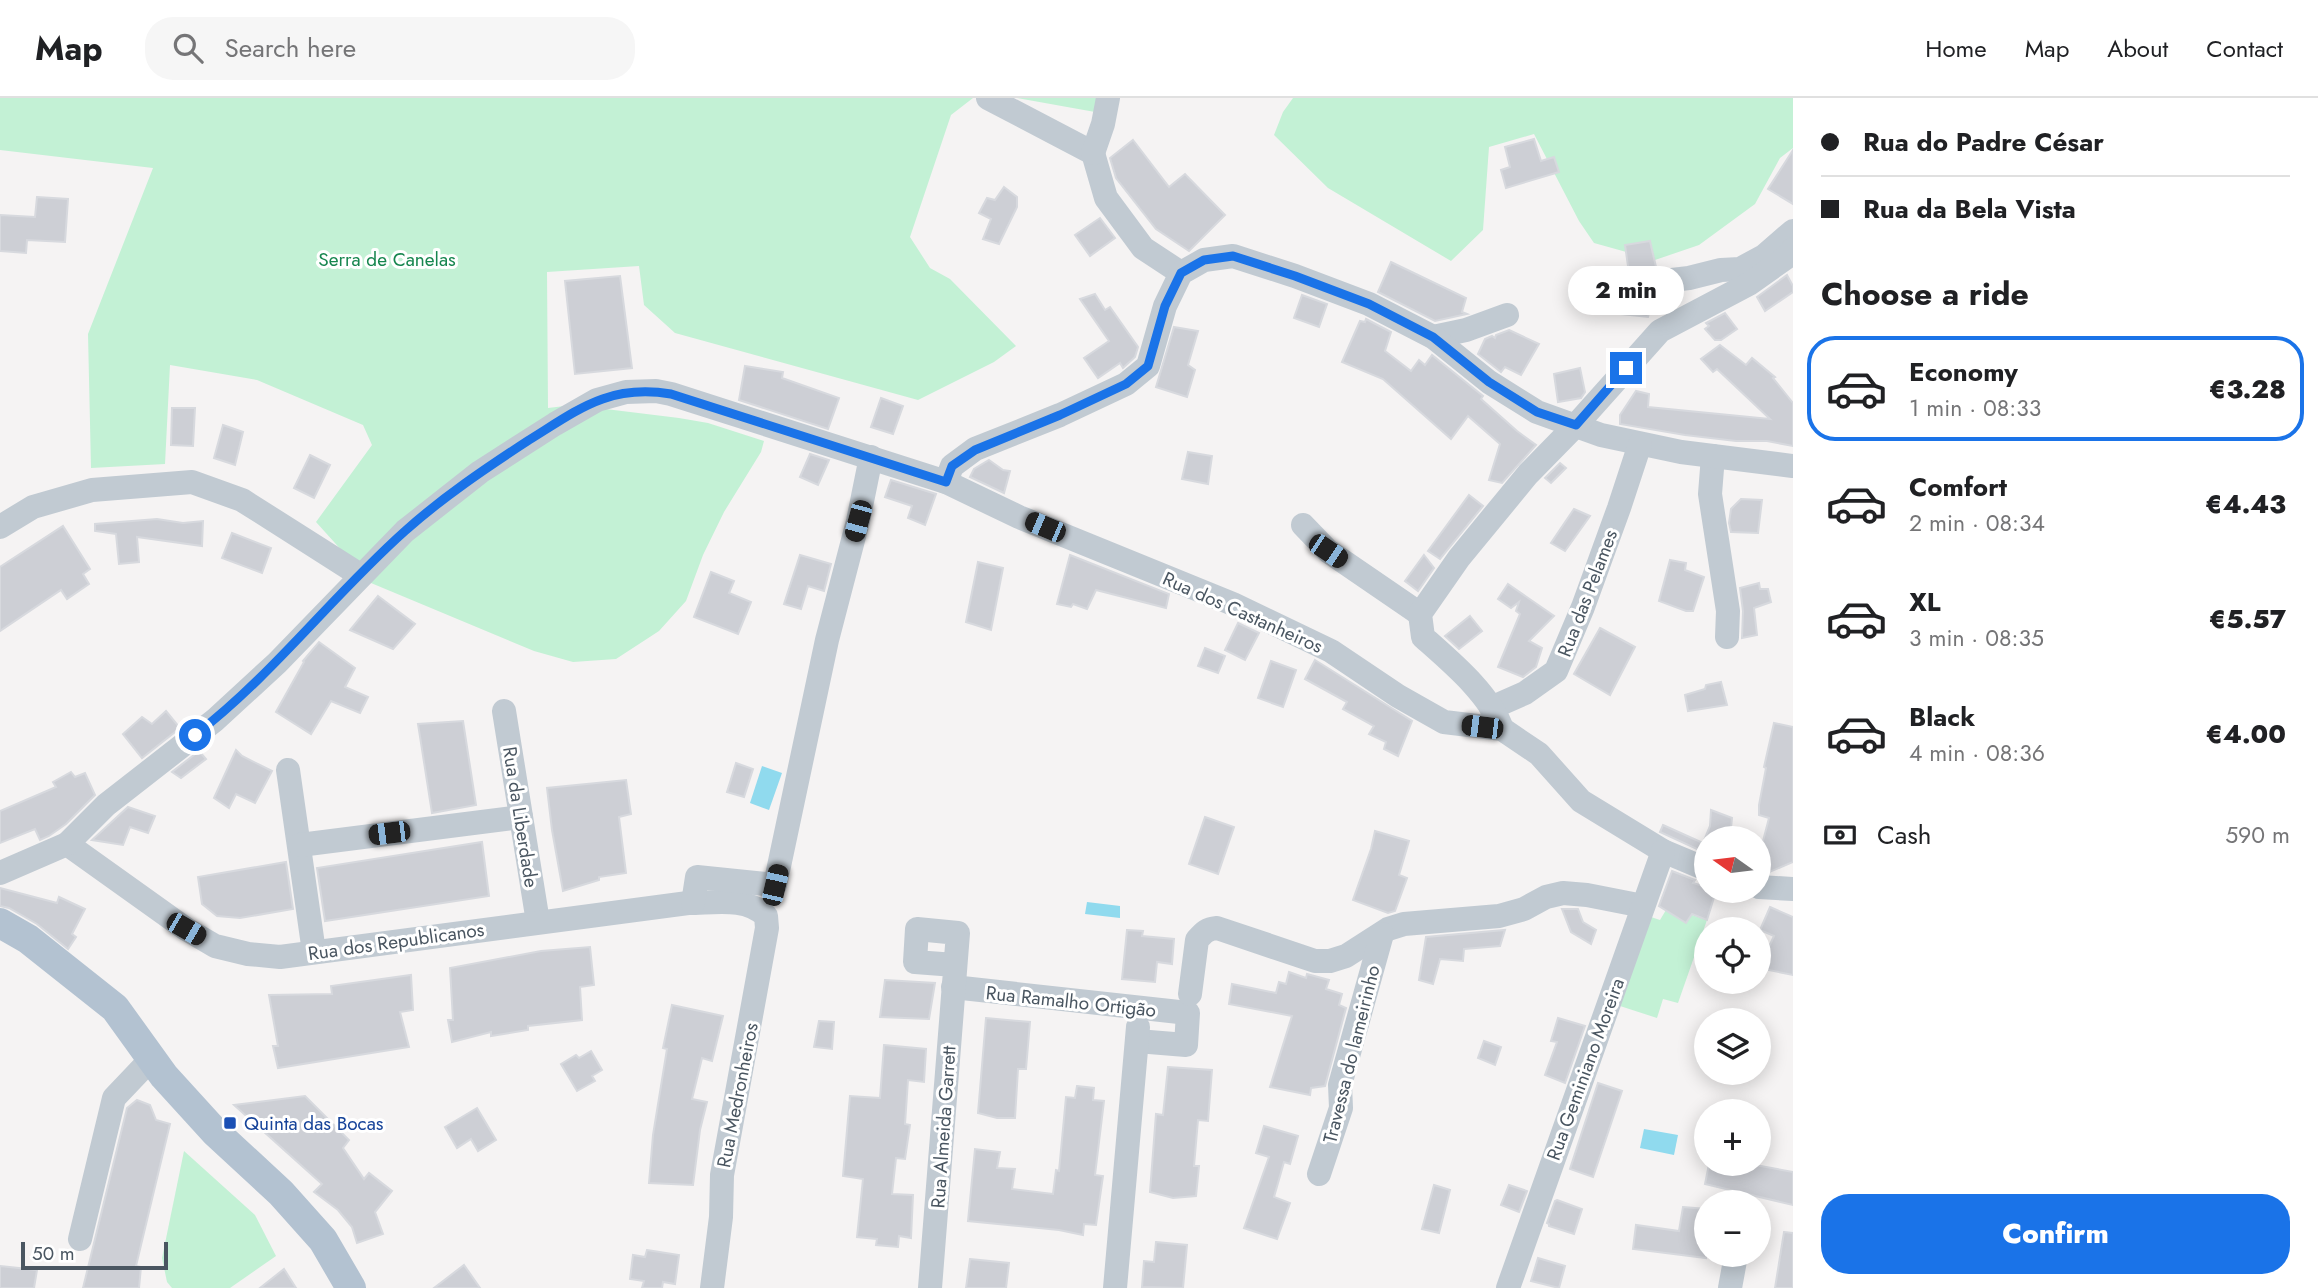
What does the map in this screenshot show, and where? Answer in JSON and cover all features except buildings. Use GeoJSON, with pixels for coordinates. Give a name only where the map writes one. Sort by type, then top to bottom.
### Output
{"type":"FeatureCollection","features":[{"type":"Feature","properties":{"kind":"main road"},"geometry":{"type":"LineString","coordinates":[[0,923],[27,939],[115,1008],[164,1076],[215,1132],[281,1193],[323,1240],[351,1288]]}},
{"type":"Feature","properties":{"kind":"street"},"geometry":{"type":"LineString","coordinates":[[988,98],[1093,153]]}},
{"type":"Feature","properties":{"kind":"street"},"geometry":{"type":"LineString","coordinates":[[1108,98],[1093,153],[1106,198],[1143,248],[1181,273]]}},
{"type":"Feature","properties":{"kind":"street"},"geometry":{"type":"LineString","coordinates":[[1655,282],[1740,269],[1764,256],[1793,231]]}},
{"type":"Feature","properties":{"kind":"street"},"geometry":{"type":"LineString","coordinates":[[1496,718],[1457,667],[1423,638],[1420,614],[1459,558],[1520,484],[1660,331],[1749,284],[1787,257],[1793,249]]}},
{"type":"Feature","properties":{"kind":"street"},"geometry":{"type":"LineString","coordinates":[[946,482],[952,466],[975,450],[1126,384],[1148,366],[1165,306],[1181,273],[1204,260],[1233,256],[1369,304],[1433,337],[1489,382],[1537,412],[1601,435],[1681,452],[1793,466]]}},
{"type":"Feature","properties":{"kind":"street"},"geometry":{"type":"LineString","coordinates":[[1433,337],[1466,330],[1507,315]]}},
{"type":"Feature","properties":{"kind":"street","name":"Rua dos Castanheiros"},"geometry":{"type":"LineString","coordinates":[[67,844],[106,805],[215,720],[276,663],[405,531],[480,472],[583,407],[612,395],[639,391],[671,394],[946,482],[1019,517],[1233,604],[1284,628],[1331,651],[1398,696],[1444,722],[1496,718],[1539,754],[1581,801],[1663,851],[1694,864]]}},
{"type":"Feature","properties":{"kind":"street","name":"Rua das Pelames"},"geometry":{"type":"LineString","coordinates":[[1496,718],[1556,671],[1597,570],[1640,443]]}},
{"type":"Feature","properties":{"kind":"street"},"geometry":{"type":"LineString","coordinates":[[1713,456],[1710,494],[1728,611],[1727,637]]}},
{"type":"Feature","properties":{"kind":"street"},"geometry":{"type":"LineString","coordinates":[[693,903],[697,877],[775,885],[827,640],[858,521],[871,457]]}},
{"type":"Feature","properties":{"kind":"street"},"geometry":{"type":"LineString","coordinates":[[0,527],[33,507],[92,490],[192,482],[242,500],[360,575]]}},
{"type":"Feature","properties":{"kind":"street"},"geometry":{"type":"LineString","coordinates":[[1303,525],[1328,551],[1420,614]]}},
{"type":"Feature","properties":{"kind":"street","name":"Rua da Liberdade"},"geometry":{"type":"LineString","coordinates":[[504,712],[538,922]]}},
{"type":"Feature","properties":{"kind":"street"},"geometry":{"type":"LineString","coordinates":[[288,770],[314,952]]}},
{"type":"Feature","properties":{"kind":"street"},"geometry":{"type":"LineString","coordinates":[[300,845],[521,817]]}},
{"type":"Feature","properties":{"kind":"street"},"geometry":{"type":"LineString","coordinates":[[0,873],[67,844]]}},
{"type":"Feature","properties":{"kind":"street","name":"Rua dos Republicanos"},"geometry":{"type":"LineString","coordinates":[[67,844],[186,929],[215,946],[265,956],[280,957],[693,903],[740,903],[756,907]]}},
{"type":"Feature","properties":{"kind":"street","name":"Rua Geminiano Moreira"},"geometry":{"type":"LineString","coordinates":[[1508,1288],[1663,851]]}},
{"type":"Feature","properties":{"kind":"street"},"geometry":{"type":"LineString","coordinates":[[1771,886],[1792,885]]}},
{"type":"Feature","properties":{"kind":"street"},"geometry":{"type":"LineString","coordinates":[[1137,1041],[1186,1045],[1197,940],[1205,930],[1217,928],[1314,961],[1330,961],[1346,956],[1382,933],[1404,924],[1499,916],[1563,893],[1643,906]]}},
{"type":"Feature","properties":{"kind":"street","name":"Rua Medronheiros"},"geometry":{"type":"LineString","coordinates":[[712,1288],[721,1217],[722,1175],[767,928],[766,916],[756,907]]}},
{"type":"Feature","properties":{"kind":"street","name":"Travessa do lameirinho"},"geometry":{"type":"LineString","coordinates":[[1319,1174],[1341,1108],[1340,1085],[1382,933]]}},
{"type":"Feature","properties":{"kind":"street","name":"Rua Ramalho Ortigão"},"geometry":{"type":"LineString","coordinates":[[954,976],[1139,1009],[1189,1004]]}},
{"type":"Feature","properties":{"kind":"street","name":"Rua Almeida Garrett"},"geometry":{"type":"LineString","coordinates":[[930,1288],[954,976]]}},
{"type":"Feature","properties":{"kind":"street"},"geometry":{"type":"LineString","coordinates":[[1115,1288],[1139,1009]]}},
{"type":"Feature","properties":{"kind":"street"},"geometry":{"type":"LineString","coordinates":[[80,1240],[114,1098],[152,1058]]}},
{"type":"Feature","properties":{"kind":"street"},"geometry":{"type":"LineString","coordinates":[[1730,1288],[1734,1267]]}},
{"type":"Feature","properties":{"kind":"green space","name":"Serra de Canelas"},"geometry":{"type":"Polygon","coordinates":[[[0,98],[973,98],[951,115],[910,237],[930,268],[950,279],[1016,346],[994,362],[918,400],[675,333],[644,305],[639,266],[547,272],[548,408],[573,405],[679,418],[708,423],[764,441],[761,452],[724,512],[703,555],[686,601],[659,631],[616,659],[573,662],[534,651],[371,583],[316,522],[372,445],[363,425],[257,380],[170,365],[165,464],[91,468],[88,334],[153,168],[0,150],[0,98]]]}},
{"type":"Feature","properties":{"kind":"green space"},"geometry":{"type":"Polygon","coordinates":[[[1017,98],[1099,98],[1095,112],[1017,98]]]}},
{"type":"Feature","properties":{"kind":"green space"},"geometry":{"type":"Polygon","coordinates":[[[1293,98],[1793,98],[1793,148],[1780,158],[1755,204],[1699,245],[1655,260],[1594,243],[1579,221],[1534,134],[1489,147],[1483,230],[1451,261],[1328,188],[1274,135],[1283,112],[1293,98]]]}},
{"type":"Feature","properties":{"kind":"green space"},"geometry":{"type":"Polygon","coordinates":[[[1666,910],[1686,922],[1692,915],[1698,917],[1694,917],[1694,957],[1678,1003],[1663,999],[1657,1018],[1620,1006],[1651,917],[1660,920],[1666,910]]]}},
{"type":"Feature","properties":{"kind":"green space"},"geometry":{"type":"Polygon","coordinates":[[[184,1151],[255,1215],[276,1256],[230,1288],[172,1288],[167,1282],[162,1258],[184,1151]]]}},
{"type":"Feature","properties":{"kind":"water"},"geometry":{"type":"Polygon","coordinates":[[[762,766],[782,773],[769,810],[750,803],[762,766]]]}},
{"type":"Feature","properties":{"kind":"water"},"geometry":{"type":"Polygon","coordinates":[[[1087,902],[1120,906],[1120,918],[1085,914],[1087,902]]]}},
{"type":"Feature","properties":{"kind":"water"},"geometry":{"type":"Polygon","coordinates":[[[1644,1129],[1678,1135],[1674,1155],[1640,1148],[1644,1129]]]}},
{"type":"Feature","properties":{"kind":"place","name":"Quinta das Bocas"},"geometry":{"type":"Point","coordinates":[230,1123]}},
{"type":"Feature","properties":{"kind":"route"},"geometry":{"type":"LineString","coordinates":[[195,735],[276,663],[405,531],[480,472],[583,407],[612,395],[639,391],[671,394],[946,482],[952,466],[975,450],[1126,384],[1148,366],[1165,306],[1181,273],[1204,260],[1233,256],[1369,304],[1433,337],[1489,382],[1537,412],[1576,425],[1626,368]]}}]}
